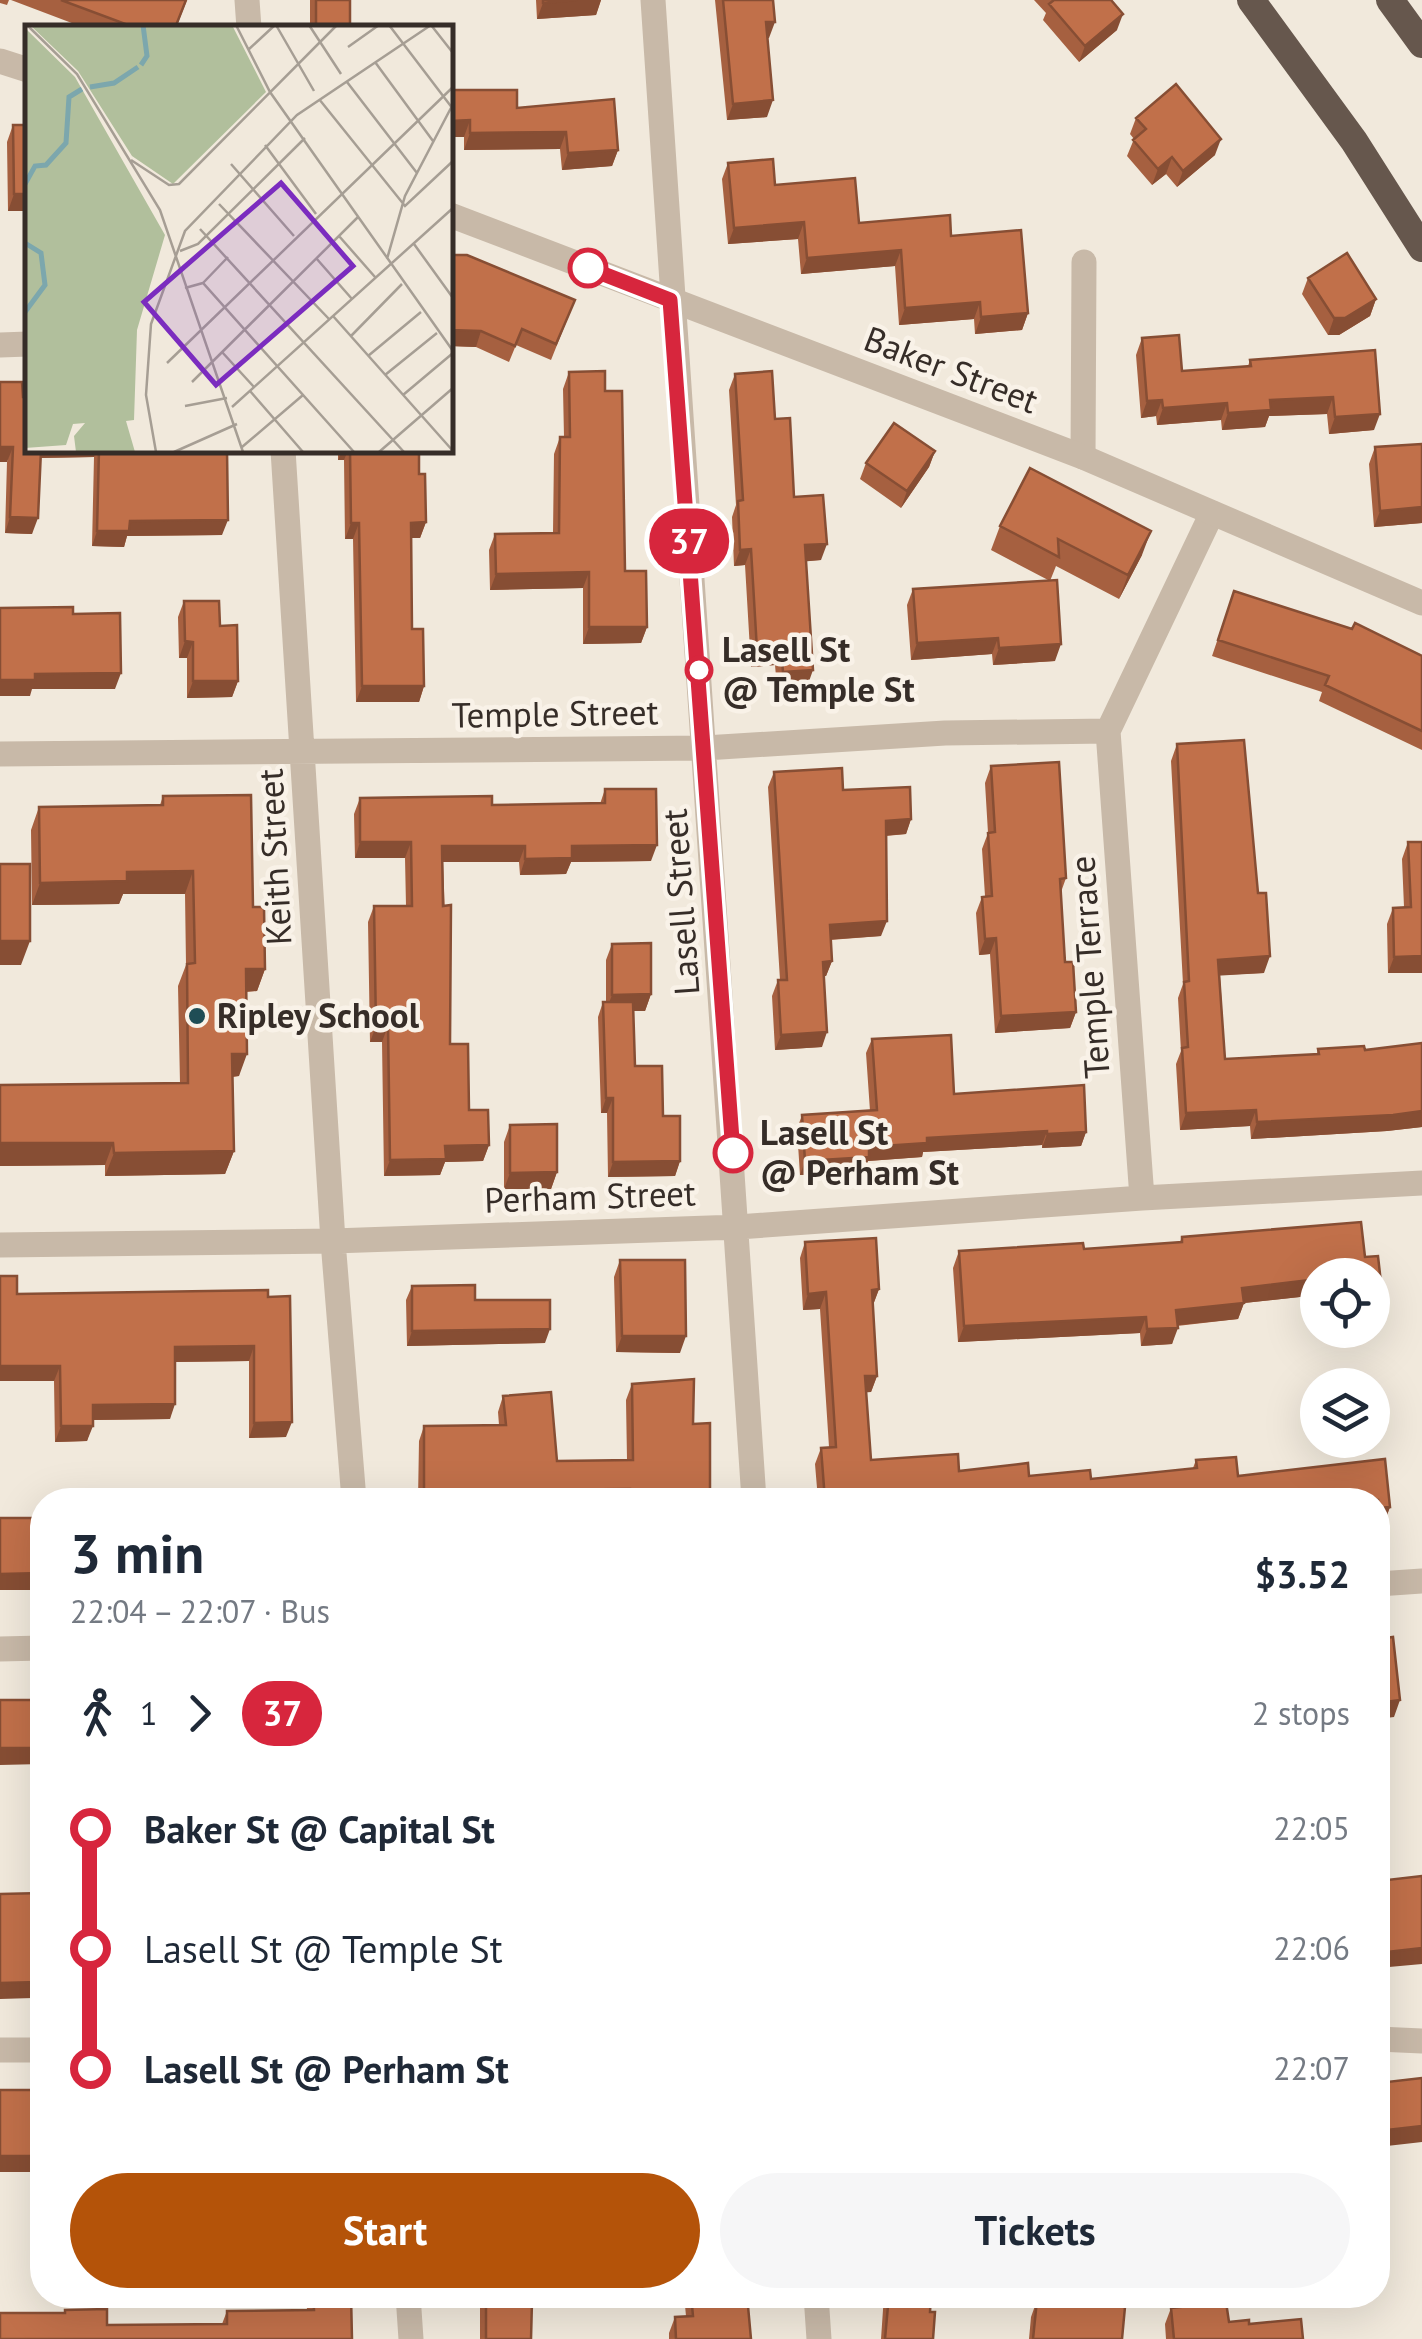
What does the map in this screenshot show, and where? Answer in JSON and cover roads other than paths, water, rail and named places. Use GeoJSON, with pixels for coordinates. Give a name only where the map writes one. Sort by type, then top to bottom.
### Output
{"type":"FeatureCollection","features":[{"type":"Feature","properties":{"kind":"highway"},"geometry":{"type":"LineString","coordinates":[[1251,0],[1354,141],[1422,248]]}},
{"type":"Feature","properties":{"kind":"highway"},"geometry":{"type":"LineString","coordinates":[[1390,0],[1422,44]]}},
{"type":"Feature","properties":{"kind":"street"},"geometry":{"type":"LineString","coordinates":[[247,0],[248,25]]}},
{"type":"Feature","properties":{"kind":"street","name":"Lasell Street"},"geometry":{"type":"LineString","coordinates":[[653,0],[670,300],[705,748],[753,1488]]}},
{"type":"Feature","properties":{"kind":"street"},"geometry":{"type":"LineString","coordinates":[[0,62],[25,69]]}},
{"type":"Feature","properties":{"kind":"street","name":"Baker Street"},"geometry":{"type":"LineString","coordinates":[[452,216],[1083,457],[1422,603]]}},
{"type":"Feature","properties":{"kind":"street"},"geometry":{"type":"LineString","coordinates":[[1083,457],[1084,262]]}},
{"type":"Feature","properties":{"kind":"street"},"geometry":{"type":"LineString","coordinates":[[0,345],[25,344]]}},
{"type":"Feature","properties":{"kind":"street","name":"Keith Street"},"geometry":{"type":"LineString","coordinates":[[283,452],[333,1240],[353,1488]]}},
{"type":"Feature","properties":{"kind":"street"},"geometry":{"type":"LineString","coordinates":[[1108,731],[1212,513]]}},
{"type":"Feature","properties":{"kind":"street","name":"Temple Street"},"geometry":{"type":"LineString","coordinates":[[0,754],[705,748],[945,733],[1108,731]]}},
{"type":"Feature","properties":{"kind":"street","name":"Temple Terrace"},"geometry":{"type":"LineString","coordinates":[[1108,731],[1142,1198]]}},
{"type":"Feature","properties":{"kind":"street","name":"Perham Street"},"geometry":{"type":"LineString","coordinates":[[0,1245],[333,1240],[738,1227],[1142,1198],[1422,1183]]}},
{"type":"Feature","properties":{"kind":"street"},"geometry":{"type":"LineString","coordinates":[[1390,1583],[1422,1581]]}},
{"type":"Feature","properties":{"kind":"street"},"geometry":{"type":"LineString","coordinates":[[0,1649],[30,1648]]}},
{"type":"Feature","properties":{"kind":"street"},"geometry":{"type":"LineString","coordinates":[[1390,2039],[1422,2040]]}},
{"type":"Feature","properties":{"kind":"street"},"geometry":{"type":"LineString","coordinates":[[0,2050],[30,2050]]}},
{"type":"Feature","properties":{"kind":"street"},"geometry":{"type":"LineString","coordinates":[[409,2308],[411,2339]]}},
{"type":"Feature","properties":{"kind":"street"},"geometry":{"type":"LineString","coordinates":[[817,2308],[818,2339]]}},
{"type":"Feature","properties":{"kind":"place","name":"Lasell St @ Temple St"},"geometry":{"type":"Point","coordinates":[699,670]}},
{"type":"Feature","properties":{"kind":"place","name":"Ripley School"},"geometry":{"type":"Point","coordinates":[197,1016]}},
{"type":"Feature","properties":{"kind":"place","name":"Lasell St @ Perham St"},"geometry":{"type":"Point","coordinates":[733,1153]}}]}
